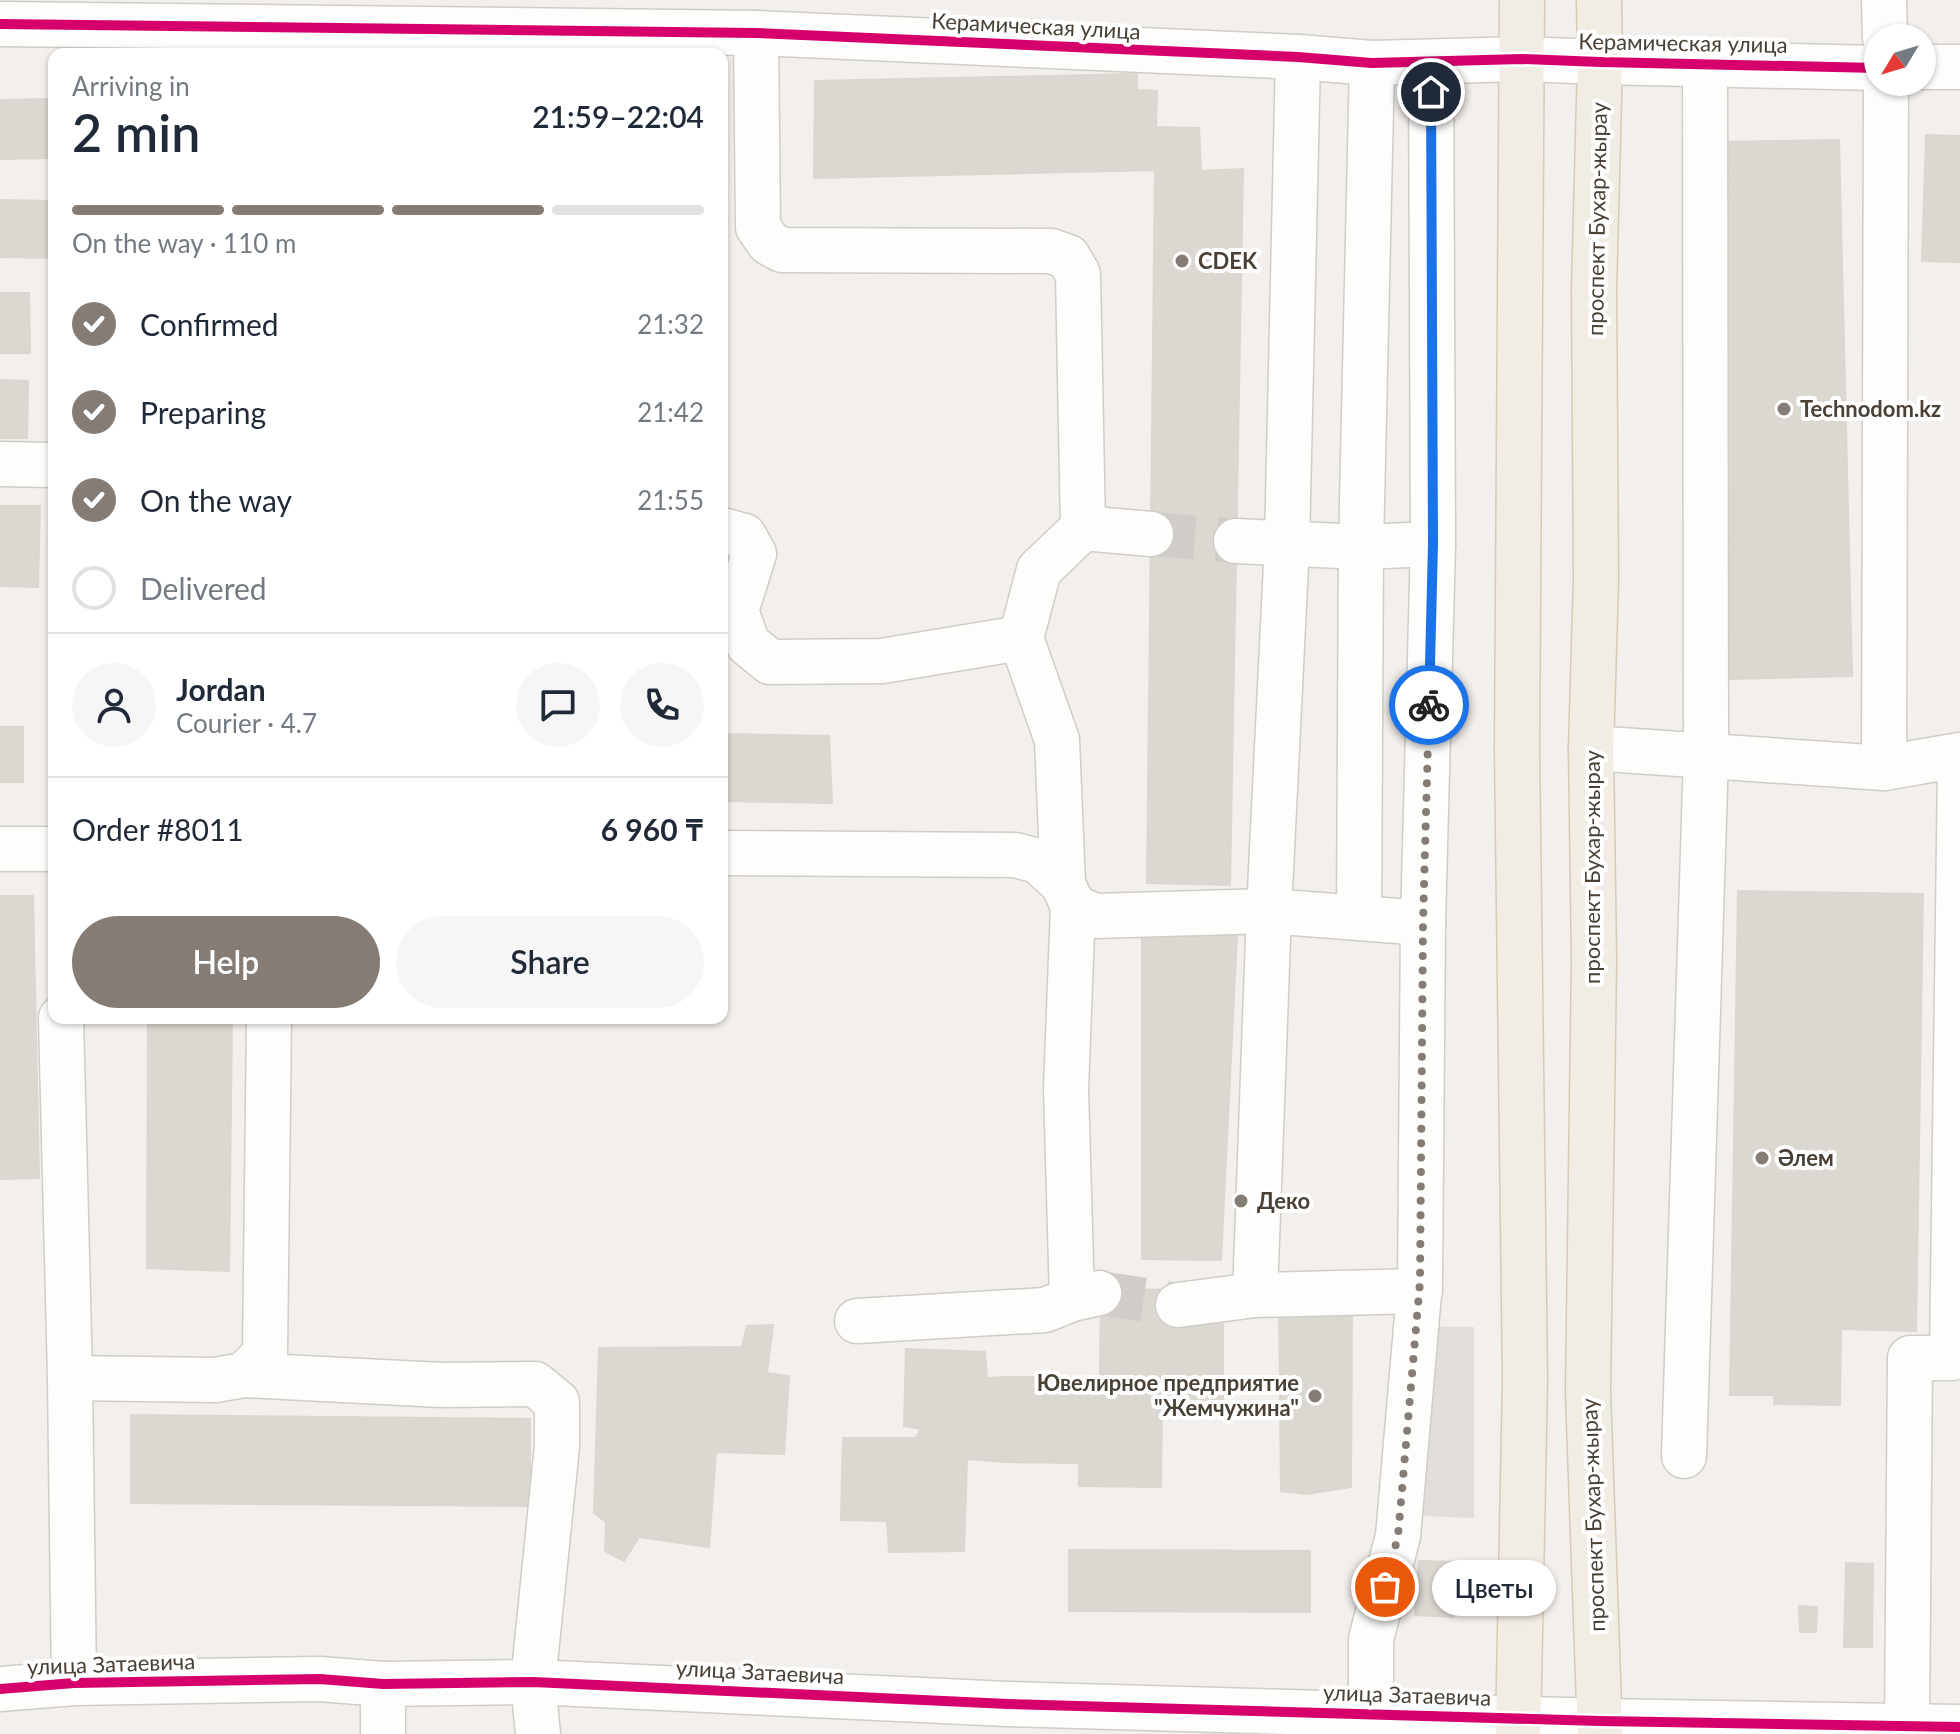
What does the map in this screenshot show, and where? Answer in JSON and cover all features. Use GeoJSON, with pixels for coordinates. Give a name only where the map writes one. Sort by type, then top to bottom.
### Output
{"type":"FeatureCollection","features":[{"type":"Feature","properties":{"kind":"main road"},"geometry":{"type":"LineString","coordinates":[[1518,1726],[1525,1380],[1517,750],[1522,0]]}},
{"type":"Feature","properties":{"kind":"main road","name":"проспект Бухар-жырау"},"geometry":{"type":"LineString","coordinates":[[1599,0],[1594,289],[1596,579],[1591,748],[1594,960],[1588,1392],[1600,1728]]}},
{"type":"Feature","properties":{"kind":"street"},"geometry":{"type":"LineString","coordinates":[[1884,0],[1885,24]]}},
{"type":"Feature","properties":{"kind":"street","name":"Керамическая улица"},"geometry":{"type":"LineString","coordinates":[[0,24],[756,33],[1372,63],[1522,59],[1864,68]]}},
{"type":"Feature","properties":{"kind":"street"},"geometry":{"type":"LineString","coordinates":[[756,33],[740,226],[782,250],[1051,251],[1068,257],[1078,274],[1083,528],[1039,570],[1021,638],[1057,740],[1068,895],[1066,1089],[1086,1296],[1045,1310],[857,1321]]}},
{"type":"Feature","properties":{"kind":"street"},"geometry":{"type":"LineString","coordinates":[[1255,1295],[1287,544],[1298,57]]}},
{"type":"Feature","properties":{"kind":"street"},"geometry":{"type":"LineString","coordinates":[[1371,1714],[1371,1639],[1398,1536],[1420,1291],[1423,923],[1433,544],[1431,62]]}},
{"type":"Feature","properties":{"kind":"street"},"geometry":{"type":"LineString","coordinates":[[1359,917],[1361,547],[1372,63]]}},
{"type":"Feature","properties":{"kind":"street"},"geometry":{"type":"LineString","coordinates":[[1684,1456],[1706,755],[1705,64]]}},
{"type":"Feature","properties":{"kind":"street"},"geometry":{"type":"LineString","coordinates":[[1936,67],[1960,67]]}},
{"type":"Feature","properties":{"kind":"street"},"geometry":{"type":"LineString","coordinates":[[1884,768],[1886,96]]}},
{"type":"Feature","properties":{"kind":"street"},"geometry":{"type":"LineString","coordinates":[[0,464],[48,465]]}},
{"type":"Feature","properties":{"kind":"street"},"geometry":{"type":"LineString","coordinates":[[1083,528],[1151,534]]}},
{"type":"Feature","properties":{"kind":"street"},"geometry":{"type":"LineString","coordinates":[[728,532],[744,536],[754,554],[736,611],[735,658],[770,662],[882,661],[1021,638]]}},
{"type":"Feature","properties":{"kind":"street"},"geometry":{"type":"LineString","coordinates":[[1236,541],[1361,547],[1433,544]]}},
{"type":"Feature","properties":{"kind":"street"},"geometry":{"type":"LineString","coordinates":[[1591,748],[1884,768],[1960,755]]}},
{"type":"Feature","properties":{"kind":"street"},"geometry":{"type":"LineString","coordinates":[[1960,767],[1952,1358],[1910,1358],[1907,1726],[1960,1727]]}},
{"type":"Feature","properties":{"kind":"street"},"geometry":{"type":"LineString","coordinates":[[0,849],[48,849]]}},
{"type":"Feature","properties":{"kind":"street"},"geometry":{"type":"LineString","coordinates":[[728,853],[1015,855],[1038,861],[1068,895],[1094,916],[1269,911],[1423,923]]}},
{"type":"Feature","properties":{"kind":"street"},"geometry":{"type":"LineString","coordinates":[[61,1024],[74,1683]]}},
{"type":"Feature","properties":{"kind":"street"},"geometry":{"type":"LineString","coordinates":[[244,1375],[265,1354],[269,1024]]}},
{"type":"Feature","properties":{"kind":"street"},"geometry":{"type":"LineString","coordinates":[[1178,1305],[1255,1295],[1420,1291]]}},
{"type":"Feature","properties":{"kind":"street"},"geometry":{"type":"LineString","coordinates":[[70,1378],[215,1380],[244,1375],[442,1385],[535,1384],[557,1402],[557,1446],[533,1682],[538,1734]]}},
{"type":"Feature","properties":{"kind":"street","name":"улица Затаевича"},"geometry":{"type":"LineString","coordinates":[[0,1689],[74,1683],[320,1679],[383,1684],[533,1682],[1073,1720],[1371,1714],[1518,1726],[1600,1728],[1709,1724],[1907,1726]]}},
{"type":"Feature","properties":{"kind":"street"},"geometry":{"type":"LineString","coordinates":[[383,1684],[383,1734]]}},
{"type":"Feature","properties":{"kind":"shaded area"},"geometry":{"type":"Polygon","coordinates":[[[1400,1326],[1474,1327],[1474,1518],[1400,1515],[1400,1326]]]}},
{"type":"Feature","properties":{"kind":"building"},"geometry":{"type":"Polygon","coordinates":[[[1137,74],[1137,90],[1157,91],[1156,127],[1199,128],[1201,171],[1243,169],[1230,885],[1147,883],[1155,170],[814,178],[815,81],[1137,74]]]}},
{"type":"Feature","properties":{"kind":"building"},"geometry":{"type":"Polygon","coordinates":[[[48,99],[48,158],[0,159],[0,100],[48,99]]]}},
{"type":"Feature","properties":{"kind":"building"},"geometry":{"type":"Polygon","coordinates":[[[1926,135],[1960,136],[1960,262],[1922,261],[1926,135]]]}},
{"type":"Feature","properties":{"kind":"building","name":"Technodom.kz"},"geometry":{"type":"Polygon","coordinates":[[[1839,140],[1852,676],[1729,679],[1717,142],[1839,140]]]}},
{"type":"Feature","properties":{"kind":"building"},"geometry":{"type":"Polygon","coordinates":[[[0,200],[48,201],[48,258],[0,257],[0,200]]]}},
{"type":"Feature","properties":{"kind":"building"},"geometry":{"type":"Polygon","coordinates":[[[0,293],[29,293],[30,353],[0,353],[0,293]]]}},
{"type":"Feature","properties":{"kind":"building"},"geometry":{"type":"Polygon","coordinates":[[[0,380],[28,381],[27,438],[0,438],[0,380]]]}},
{"type":"Feature","properties":{"kind":"building"},"geometry":{"type":"Polygon","coordinates":[[[0,506],[40,506],[38,587],[0,586],[0,506]]]}},
{"type":"Feature","properties":{"kind":"building"},"geometry":{"type":"Polygon","coordinates":[[[0,727],[23,727],[23,782],[0,782],[0,727]]]}},
{"type":"Feature","properties":{"kind":"building"},"geometry":{"type":"Polygon","coordinates":[[[728,734],[829,736],[832,803],[728,801],[728,734]]]}},
{"type":"Feature","properties":{"kind":"building"},"geometry":{"type":"Polygon","coordinates":[[[1738,891],[1923,894],[1916,1331],[1841,1329],[1840,1405],[1774,1404],[1774,1395],[1730,1395],[1738,891]]]}},
{"type":"Feature","properties":{"kind":"building"},"geometry":{"type":"Polygon","coordinates":[[[0,896],[33,896],[39,1178],[0,1179],[0,896]]]}},
{"type":"Feature","properties":{"kind":"building"},"geometry":{"type":"Polygon","coordinates":[[[1238,914],[1221,1260],[1142,1259],[1142,918],[1238,914]]]}},
{"type":"Feature","properties":{"kind":"building"},"geometry":{"type":"Polygon","coordinates":[[[148,1024],[232,1024],[229,1271],[147,1268],[148,1024]]]}},
{"type":"Feature","properties":{"kind":"building"},"geometry":{"type":"Polygon","coordinates":[[[1101,1289],[1178,1290],[1223,1318],[1223,1402],[1162,1401],[1161,1487],[1079,1486],[1079,1463],[1005,1462],[1006,1377],[1100,1377],[1101,1289]]]}},
{"type":"Feature","properties":{"kind":"building","name":"Ювелирное предприятие \"Жемчужина\""},"geometry":{"type":"Polygon","coordinates":[[[1279,1301],[1352,1306],[1351,1487],[1307,1494],[1281,1491],[1279,1301]]]}},
{"type":"Feature","properties":{"kind":"building"},"geometry":{"type":"Polygon","coordinates":[[[773,1325],[767,1373],[789,1376],[784,1454],[716,1452],[709,1547],[639,1537],[624,1561],[605,1551],[606,1522],[594,1513],[599,1348],[742,1347],[747,1326],[773,1325]]]}},
{"type":"Feature","properties":{"kind":"building"},"geometry":{"type":"Polygon","coordinates":[[[906,1349],[985,1352],[987,1378],[1006,1377],[1005,1462],[967,1459],[964,1551],[889,1552],[887,1521],[841,1520],[843,1438],[916,1438],[921,1429],[904,1426],[906,1349]]]}},
{"type":"Feature","properties":{"kind":"building"},"geometry":{"type":"Polygon","coordinates":[[[131,1415],[530,1419],[530,1506],[131,1503],[131,1415]]]}},
{"type":"Feature","properties":{"kind":"building"},"geometry":{"type":"Polygon","coordinates":[[[1069,1550],[1310,1551],[1310,1612],[1069,1611],[1069,1550]]]}},
{"type":"Feature","properties":{"kind":"building"},"geometry":{"type":"Polygon","coordinates":[[[1419,1561],[1457,1562],[1454,1617],[1415,1615],[1419,1561]]]}},
{"type":"Feature","properties":{"kind":"building"},"geometry":{"type":"Polygon","coordinates":[[[1846,1563],[1873,1564],[1872,1647],[1844,1647],[1846,1563]]]}},
{"type":"Feature","properties":{"kind":"building"},"geometry":{"type":"Polygon","coordinates":[[[1799,1606],[1817,1607],[1816,1632],[1800,1632],[1799,1606]]]}},
{"type":"Feature","properties":{"kind":"tunnel"},"geometry":{"type":"LineString","coordinates":[[1151,534],[1236,541]]}},
{"type":"Feature","properties":{"kind":"tunnel"},"geometry":{"type":"LineString","coordinates":[[1100,1293],[1178,1305]]}},
{"type":"Feature","properties":{"kind":"cycle path"},"geometry":{"type":"LineString","coordinates":[[0,24],[756,33],[1372,63],[1522,59],[1864,68]]}},
{"type":"Feature","properties":{"kind":"cycle path"},"geometry":{"type":"LineString","coordinates":[[0,1689],[74,1683],[320,1679],[383,1684],[533,1682],[1008,1704],[1600,1721],[1960,1727]]}},
{"type":"Feature","properties":{"kind":"way so far"},"geometry":{"type":"LineString","coordinates":[[1385,1587],[1398,1536],[1420,1282],[1423,923],[1429,705]]}},
{"type":"Feature","properties":{"kind":"place","name":"CDEK"},"geometry":{"type":"Point","coordinates":[1182,261]}},
{"type":"Feature","properties":{"kind":"place","name":"Technodom.kz"},"geometry":{"type":"Point","coordinates":[1784,409]}},
{"type":"Feature","properties":{"kind":"place","name":"Әлем"},"geometry":{"type":"Point","coordinates":[1762,1158]}},
{"type":"Feature","properties":{"kind":"place","name":"Деко"},"geometry":{"type":"Point","coordinates":[1241,1201]}},
{"type":"Feature","properties":{"kind":"place","name":"Ювелирное предприятие \"Жемчужина\""},"geometry":{"type":"Point","coordinates":[1315,1396]}},
{"type":"Feature","properties":{"kind":"place","name":"Цветы"},"geometry":{"type":"Point","coordinates":[1385,1587]}},
{"type":"Feature","properties":{"kind":"route"},"geometry":{"type":"LineString","coordinates":[[1429,705],[1433,544],[1431,92]]}}]}
